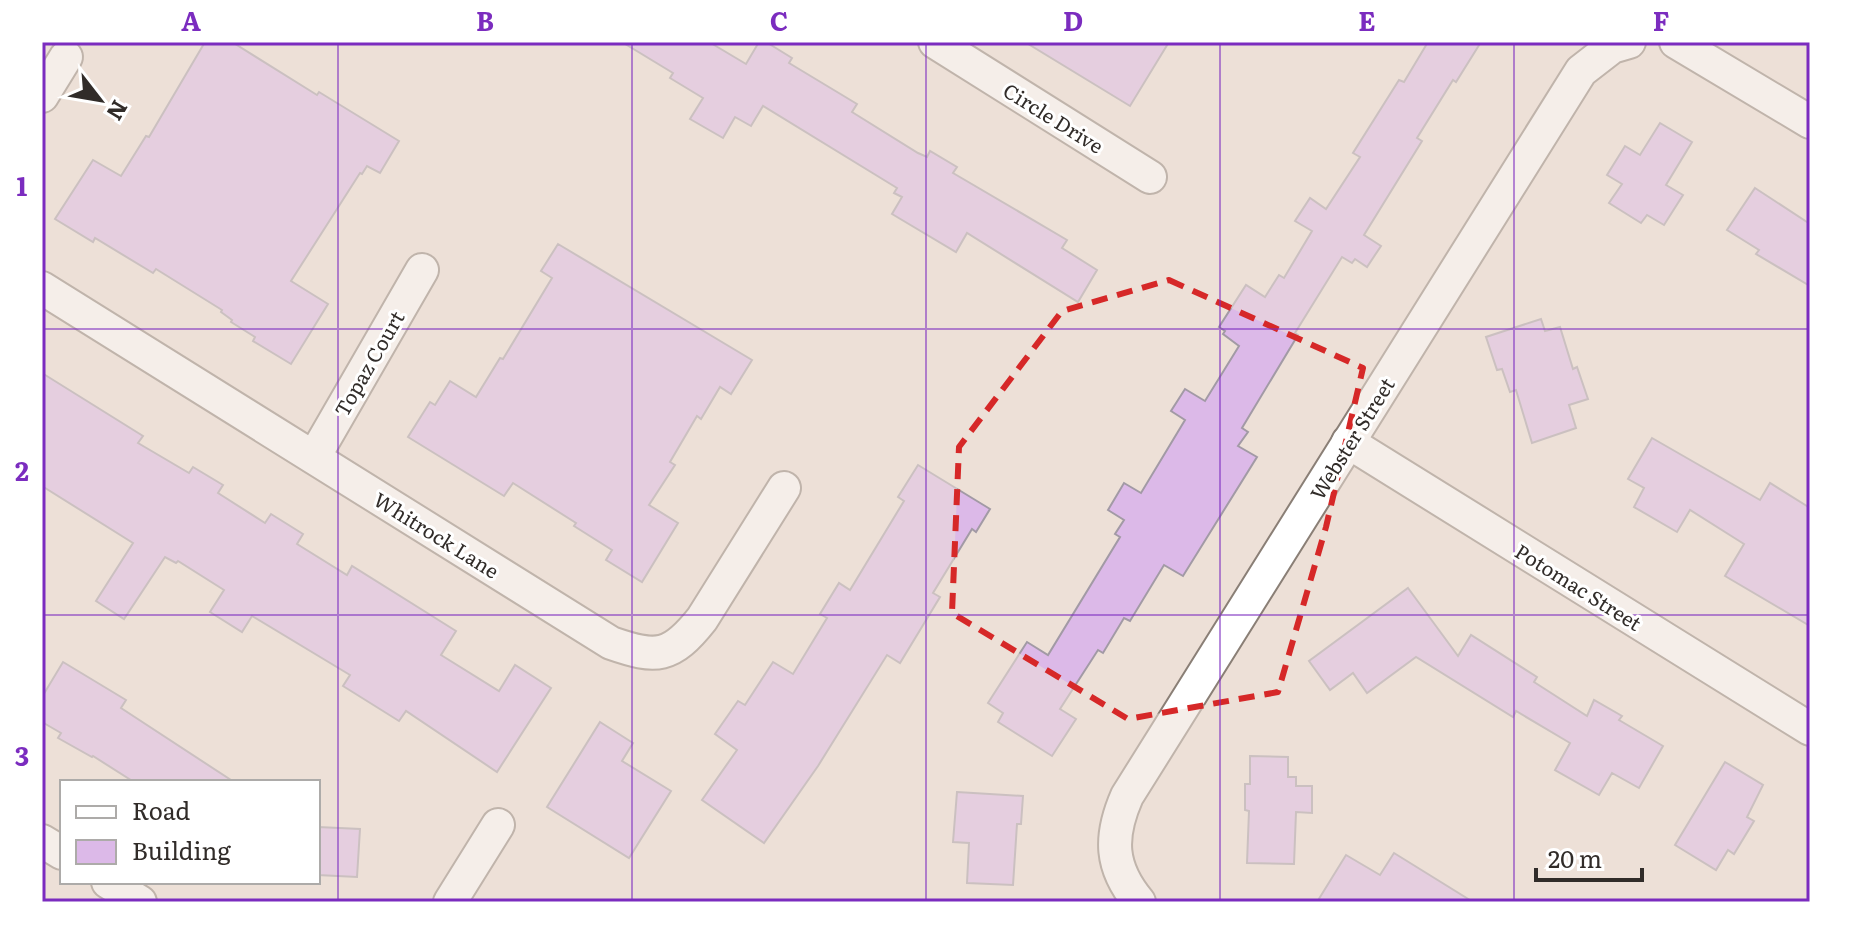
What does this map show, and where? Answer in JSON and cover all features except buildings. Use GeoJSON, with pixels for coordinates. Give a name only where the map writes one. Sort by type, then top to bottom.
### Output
{"type":"FeatureCollection","features":[{"type":"Feature","properties":{"kind":"street","name":"Webster Street"},"geometry":{"type":"LineString","coordinates":[[1139,902],[1122,878],[1114,841],[1117,820],[1127,796],[1581,71],[1612,47],[1629,42]]}},
{"type":"Feature","properties":{"kind":"street"},"geometry":{"type":"LineString","coordinates":[[1676,42],[1810,122]]}},
{"type":"Feature","properties":{"kind":"street","name":"Circle Drive"},"geometry":{"type":"LineString","coordinates":[[953,47],[1150,177]]}},
{"type":"Feature","properties":{"kind":"street"},"geometry":{"type":"LineString","coordinates":[[42,96],[66,57]]}},
{"type":"Feature","properties":{"kind":"street","name":"Topaz Court"},"geometry":{"type":"LineString","coordinates":[[314,457],[422,270]]}},
{"type":"Feature","properties":{"kind":"street","name":"Whitrock Lane"},"geometry":{"type":"LineString","coordinates":[[42,288],[611,643],[641,653],[667,652],[688,637],[784,488]]}},
{"type":"Feature","properties":{"kind":"street","name":"Potomac Street"},"geometry":{"type":"LineString","coordinates":[[1348,442],[1810,729]]}},
{"type":"Feature","properties":{"kind":"street"},"geometry":{"type":"LineString","coordinates":[[450,902],[498,825]]}},
{"type":"Feature","properties":{"kind":"street"},"geometry":{"type":"LineString","coordinates":[[42,841],[60,852]]}},
{"type":"Feature","properties":{"kind":"street"},"geometry":{"type":"LineString","coordinates":[[111,884],[140,902]]}},
{"type":"Feature","properties":{"kind":"highlighted area"},"geometry":{"type":"Polygon","coordinates":[[[1169,280],[1363,368],[1326,527],[1278,692],[1128,719],[952,613],[959,447],[1062,311],[1169,280]]]}}]}
